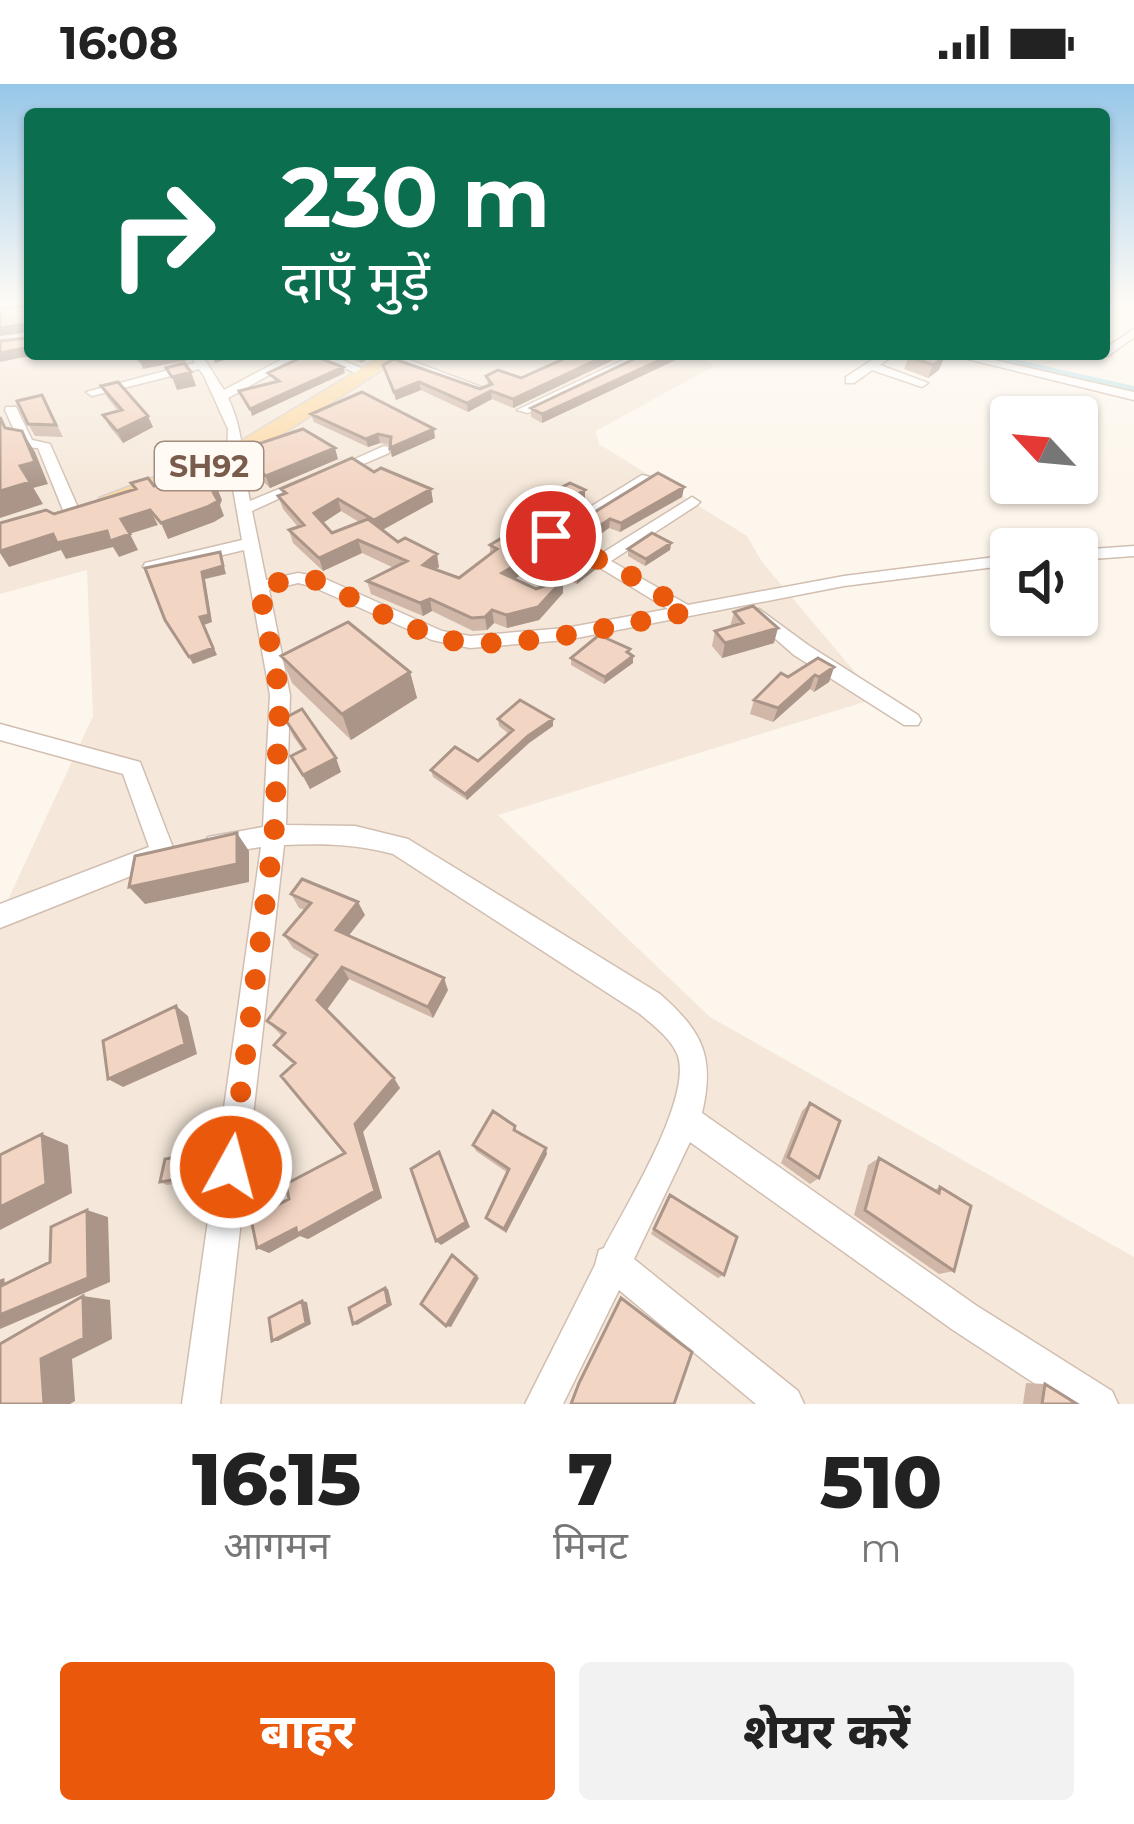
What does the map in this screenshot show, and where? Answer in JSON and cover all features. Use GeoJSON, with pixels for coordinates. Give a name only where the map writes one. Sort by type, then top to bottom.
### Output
{"type":"FeatureCollection","features":[{"type":"Feature","properties":{"kind":"main road","name":"SH92"},"geometry":{"type":"LineString","coordinates":[[62,513],[234,455],[380,366]]}},
{"type":"Feature","properties":{"kind":"street"},"geometry":{"type":"LineString","coordinates":[[92,392],[178,366]]}},
{"type":"Feature","properties":{"kind":"street"},"geometry":{"type":"LineString","coordinates":[[201,1404],[274,835],[280,695],[234,455],[238,440],[203,366]]}},
{"type":"Feature","properties":{"kind":"street"},"geometry":{"type":"LineString","coordinates":[[220,398],[280,366]]}},
{"type":"Feature","properties":{"kind":"street"},"geometry":{"type":"LineString","coordinates":[[346,366],[367,374]]}},
{"type":"Feature","properties":{"kind":"street"},"geometry":{"type":"LineString","coordinates":[[420,366],[483,390]]}},
{"type":"Feature","properties":{"kind":"street"},"geometry":{"type":"LineString","coordinates":[[523,410],[621,366]]}},
{"type":"Feature","properties":{"kind":"street"},"geometry":{"type":"LineString","coordinates":[[850,380],[871,366],[922,383]]}},
{"type":"Feature","properties":{"kind":"street"},"geometry":{"type":"LineString","coordinates":[[1003,366],[1134,396]]}},
{"type":"Feature","properties":{"kind":"street"},"geometry":{"type":"LineString","coordinates":[[1049,366],[1134,385]]}},
{"type":"Feature","properties":{"kind":"street"},"geometry":{"type":"LineString","coordinates":[[11,410],[27,444],[44,446],[62,513]]}},
{"type":"Feature","properties":{"kind":"street"},"geometry":{"type":"LineString","coordinates":[[244,509],[384,450]]}},
{"type":"Feature","properties":{"kind":"street"},"geometry":{"type":"LineString","coordinates":[[551,536],[647,478]]}},
{"type":"Feature","properties":{"kind":"street"},"geometry":{"type":"LineString","coordinates":[[602,560],[692,502]]}},
{"type":"Feature","properties":{"kind":"street"},"geometry":{"type":"LineString","coordinates":[[528,526],[602,560],[687,612]]}},
{"type":"Feature","properties":{"kind":"street"},"geometry":{"type":"LineString","coordinates":[[151,567],[251,543]]}},
{"type":"Feature","properties":{"kind":"street"},"geometry":{"type":"LineString","coordinates":[[1098,554],[1134,551]]}},
{"type":"Feature","properties":{"kind":"street"},"geometry":{"type":"LineString","coordinates":[[259,587],[298,578],[315,580],[438,636],[470,642],[566,634],[940,566],[990,562]]}},
{"type":"Feature","properties":{"kind":"street"},"geometry":{"type":"LineString","coordinates":[[744,600],[801,650],[911,720]]}},
{"type":"Feature","properties":{"kind":"street"},"geometry":{"type":"LineString","coordinates":[[0,732],[132,768],[163,853]]}},
{"type":"Feature","properties":{"kind":"street"},"geometry":{"type":"LineString","coordinates":[[0,916],[163,853],[274,835],[367,835],[400,846],[650,1004],[674,1024],[694,1052],[696,1079],[685,1120],[544,1404]]}},
{"type":"Feature","properties":{"kind":"street"},"geometry":{"type":"LineString","coordinates":[[685,1120],[965,1318],[1099,1404]]}},
{"type":"Feature","properties":{"kind":"street"},"geometry":{"type":"LineString","coordinates":[[611,1262],[785,1404]]}},
{"type":"Feature","properties":{"kind":"shaded area"},"geometry":{"type":"Polygon","coordinates":[[[0,366],[714,366],[596,431],[599,444],[747,536],[762,562],[877,698],[498,815],[710,1017],[1134,1257],[1134,1404],[0,1404],[0,917],[93,716],[87,570],[0,594],[0,366]]]}},
{"type":"Feature","properties":{"kind":"building"},"geometry":{"type":"Polygon","coordinates":[[[186,366],[191,372],[172,377],[166,368],[186,366]]]}},
{"type":"Feature","properties":{"kind":"building"},"geometry":{"type":"Polygon","coordinates":[[[284,366],[343,367],[250,409],[239,391],[279,381],[268,373],[284,366]]]}},
{"type":"Feature","properties":{"kind":"building"},"geometry":{"type":"Polygon","coordinates":[[[383,366],[413,366],[480,389],[492,384],[486,376],[498,370],[521,378],[549,366],[584,366],[513,399],[491,391],[467,403],[419,382],[394,392],[383,366]]]}},
{"type":"Feature","properties":{"kind":"building"},"geometry":{"type":"Polygon","coordinates":[[[621,366],[648,366],[542,414],[531,408],[621,366]]]}},
{"type":"Feature","properties":{"kind":"building"},"geometry":{"type":"Polygon","coordinates":[[[118,382],[148,416],[117,431],[103,415],[122,410],[101,386],[118,382]]]}},
{"type":"Feature","properties":{"kind":"building"},"geometry":{"type":"Polygon","coordinates":[[[362,392],[434,429],[390,448],[391,437],[378,434],[366,439],[311,414],[362,392]]]}},
{"type":"Feature","properties":{"kind":"building"},"geometry":{"type":"Polygon","coordinates":[[[42,395],[56,425],[28,424],[17,401],[42,395]]]}},
{"type":"Feature","properties":{"kind":"building"},"geometry":{"type":"Polygon","coordinates":[[[0,417],[5,428],[22,431],[35,462],[20,466],[30,482],[0,491],[0,417]]]}},
{"type":"Feature","properties":{"kind":"building"},"geometry":{"type":"Polygon","coordinates":[[[303,429],[335,448],[266,476],[246,459],[250,457],[245,449],[303,429]]]}},
{"type":"Feature","properties":{"kind":"building"},"geometry":{"type":"Polygon","coordinates":[[[352,458],[374,472],[381,468],[431,489],[374,520],[338,499],[314,513],[332,533],[368,519],[398,542],[405,538],[437,554],[423,565],[459,578],[497,549],[490,545],[528,522],[597,557],[577,571],[539,551],[502,573],[536,589],[563,580],[538,607],[506,615],[492,610],[485,617],[472,618],[430,599],[420,603],[367,581],[407,561],[358,540],[319,558],[289,530],[304,525],[278,496],[286,493],[281,489],[352,458]]]}},
{"type":"Feature","properties":{"kind":"building"},"geometry":{"type":"Polygon","coordinates":[[[206,469],[216,485],[213,492],[218,501],[207,507],[161,523],[150,510],[121,519],[130,534],[110,541],[107,531],[57,543],[53,534],[0,551],[0,523],[46,510],[54,514],[136,489],[131,483],[148,478],[154,486],[206,469]]]}},
{"type":"Feature","properties":{"kind":"building"},"geometry":{"type":"Polygon","coordinates":[[[658,473],[684,487],[621,523],[610,519],[589,533],[572,526],[658,473]]]}},
{"type":"Feature","properties":{"kind":"building"},"geometry":{"type":"Polygon","coordinates":[[[570,483],[585,490],[549,511],[529,502],[521,505],[547,491],[570,483]]]}},
{"type":"Feature","properties":{"kind":"building"},"geometry":{"type":"Polygon","coordinates":[[[652,533],[671,543],[646,559],[628,549],[652,533]]]}},
{"type":"Feature","properties":{"kind":"building"},"geometry":{"type":"Polygon","coordinates":[[[220,552],[223,566],[202,572],[209,615],[200,617],[213,648],[189,657],[165,620],[145,568],[220,552]]]}},
{"type":"Feature","properties":{"kind":"building"},"geometry":{"type":"Polygon","coordinates":[[[753,606],[778,628],[725,643],[715,631],[743,623],[734,612],[753,606]]]}},
{"type":"Feature","properties":{"kind":"building"},"geometry":{"type":"Polygon","coordinates":[[[348,622],[410,672],[342,714],[281,656],[348,622]]]}},
{"type":"Feature","properties":{"kind":"building"},"geometry":{"type":"Polygon","coordinates":[[[599,635],[630,649],[627,652],[633,656],[605,677],[571,658],[599,635]]]}},
{"type":"Feature","properties":{"kind":"building"},"geometry":{"type":"Polygon","coordinates":[[[818,658],[834,667],[815,675],[778,708],[754,700],[781,673],[788,677],[818,658]]]}},
{"type":"Feature","properties":{"kind":"building"},"geometry":{"type":"Polygon","coordinates":[[[520,700],[553,719],[465,794],[431,770],[455,747],[478,761],[513,730],[498,719],[520,700]]]}},
{"type":"Feature","properties":{"kind":"building"},"geometry":{"type":"Polygon","coordinates":[[[302,709],[336,758],[303,775],[291,756],[305,749],[287,722],[287,717],[302,709]]]}},
{"type":"Feature","properties":{"kind":"building"},"geometry":{"type":"Polygon","coordinates":[[[237,833],[237,864],[129,887],[135,856],[237,833]]]}},
{"type":"Feature","properties":{"kind":"building"},"geometry":{"type":"Polygon","coordinates":[[[302,879],[358,902],[336,930],[444,978],[428,1007],[342,967],[317,1000],[394,1078],[355,1124],[375,1191],[297,1234],[296,1228],[257,1248],[251,1219],[289,1199],[286,1184],[345,1153],[281,1076],[295,1063],[274,1045],[285,1033],[267,1021],[317,955],[284,935],[311,903],[291,894],[302,879]]]}},
{"type":"Feature","properties":{"kind":"building"},"geometry":{"type":"Polygon","coordinates":[[[176,1006],[185,1044],[108,1079],[103,1041],[176,1006]]]}},
{"type":"Feature","properties":{"kind":"building"},"geometry":{"type":"Polygon","coordinates":[[[810,1103],[840,1121],[819,1178],[788,1157],[810,1103]]]}},
{"type":"Feature","properties":{"kind":"building"},"geometry":{"type":"Polygon","coordinates":[[[493,1111],[546,1148],[504,1229],[486,1218],[509,1169],[473,1145],[493,1111]]]}},
{"type":"Feature","properties":{"kind":"building"},"geometry":{"type":"Polygon","coordinates":[[[42,1134],[46,1184],[0,1207],[0,1155],[42,1134]]]}},
{"type":"Feature","properties":{"kind":"building"},"geometry":{"type":"Polygon","coordinates":[[[439,1152],[466,1222],[436,1241],[411,1169],[439,1152]]]}},
{"type":"Feature","properties":{"kind":"building"},"geometry":{"type":"Polygon","coordinates":[[[189,1155],[185,1178],[160,1182],[165,1159],[189,1155]]]}},
{"type":"Feature","properties":{"kind":"building"},"geometry":{"type":"Polygon","coordinates":[[[879,1158],[971,1206],[954,1271],[865,1210],[879,1158]]]}},
{"type":"Feature","properties":{"kind":"building"},"geometry":{"type":"Polygon","coordinates":[[[670,1195],[737,1237],[724,1275],[654,1229],[670,1195]]]}},
{"type":"Feature","properties":{"kind":"building"},"geometry":{"type":"Polygon","coordinates":[[[87,1210],[88,1278],[0,1315],[0,1281],[3,1285],[50,1262],[51,1227],[87,1210]]]}},
{"type":"Feature","properties":{"kind":"building"},"geometry":{"type":"Polygon","coordinates":[[[452,1255],[476,1276],[446,1326],[421,1304],[452,1255]]]}},
{"type":"Feature","properties":{"kind":"building"},"geometry":{"type":"Polygon","coordinates":[[[385,1288],[388,1304],[353,1324],[349,1308],[385,1288]]]}},
{"type":"Feature","properties":{"kind":"building"},"geometry":{"type":"Polygon","coordinates":[[[83,1296],[84,1338],[41,1359],[44,1404],[0,1404],[0,1344],[83,1296]]]}},
{"type":"Feature","properties":{"kind":"building"},"geometry":{"type":"Polygon","coordinates":[[[621,1298],[692,1352],[674,1404],[571,1404],[621,1298]]]}},
{"type":"Feature","properties":{"kind":"building"},"geometry":{"type":"Polygon","coordinates":[[[302,1301],[306,1323],[272,1341],[269,1318],[302,1301]]]}},
{"type":"Feature","properties":{"kind":"building"},"geometry":{"type":"Polygon","coordinates":[[[1045,1384],[1077,1404],[1042,1404],[1045,1384]]]}},
{"type":"Feature","properties":{"kind":"waterway"},"geometry":{"type":"LineString","coordinates":[[1028,366],[1134,390]]}},
{"type":"Feature","properties":{"kind":"route"},"geometry":{"type":"LineString","coordinates":[[231,1167],[274,835],[280,695],[259,587],[298,578],[315,580],[438,636],[470,642],[566,634],[687,612],[635,578],[551,536]]}}]}
